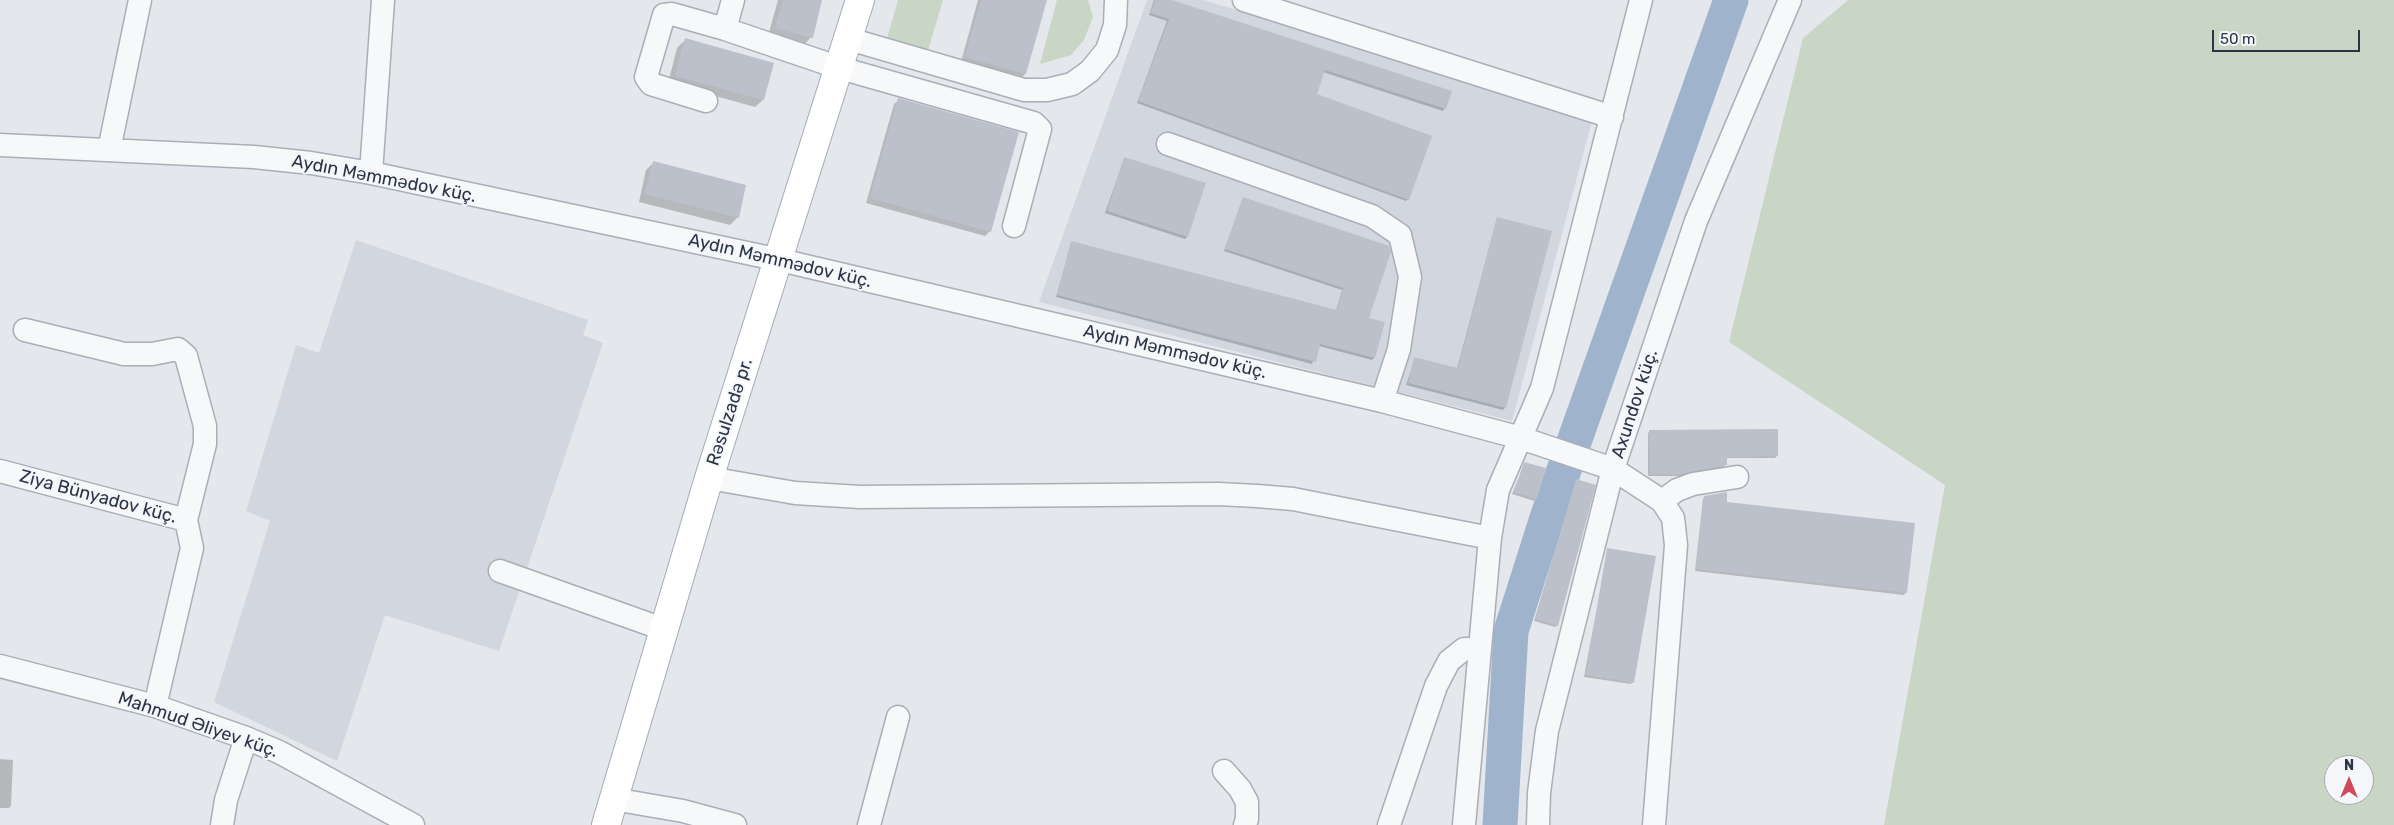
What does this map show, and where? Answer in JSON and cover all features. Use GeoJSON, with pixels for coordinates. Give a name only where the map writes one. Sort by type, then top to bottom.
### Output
{"type":"FeatureCollection","features":[{"type":"Feature","properties":{"kind":"main road","name":"Rəsulzadə pr."},"geometry":{"type":"LineString","coordinates":[[606,825],[709,478],[780,260],[860,0]]}},
{"type":"Feature","properties":{"kind":"street"},"geometry":{"type":"LineString","coordinates":[[108,150],[140,0]]}},
{"type":"Feature","properties":{"kind":"street"},"geometry":{"type":"LineString","coordinates":[[371,173],[383,0]]}},
{"type":"Feature","properties":{"kind":"street"},"geometry":{"type":"LineString","coordinates":[[726,29],[733,0]]}},
{"type":"Feature","properties":{"kind":"street"},"geometry":{"type":"LineString","coordinates":[[849,39],[1024,90],[1047,90],[1072,84],[1090,71],[1107,50],[1115,25],[1116,0]]}},
{"type":"Feature","properties":{"kind":"street"},"geometry":{"type":"LineString","coordinates":[[1244,0],[1612,117]]}},
{"type":"Feature","properties":{"kind":"street"},"geometry":{"type":"LineString","coordinates":[[1464,825],[1478,649],[1490,538],[1498,490],[1504,471],[1521,438],[1542,388],[1641,0]]}},
{"type":"Feature","properties":{"kind":"street","name":"Axundov küç."},"geometry":{"type":"LineString","coordinates":[[1538,825],[1539,793],[1547,731],[1603,466],[1696,221],[1790,0]]}},
{"type":"Feature","properties":{"kind":"street"},"geometry":{"type":"LineString","coordinates":[[706,101],[651,84],[646,77],[664,15],[672,14],[726,29],[840,68],[1034,122],[1040,129],[1014,226]]}},
{"type":"Feature","properties":{"kind":"street"},"geometry":{"type":"LineString","coordinates":[[1168,144],[1372,216],[1400,235],[1410,277],[1399,349],[1382,401]]}},
{"type":"Feature","properties":{"kind":"street","name":"Aydın Məmmədov küç."},"geometry":{"type":"LineString","coordinates":[[0,145],[254,157],[311,163],[371,173],[780,260],[1382,401],[1521,438],[1603,466],[1662,501]]}},
{"type":"Feature","properties":{"kind":"street"},"geometry":{"type":"LineString","coordinates":[[25,330],[124,354],[152,354],[178,349],[186,356],[205,426],[205,444],[186,520]]}},
{"type":"Feature","properties":{"kind":"street","name":"Ziya Bünyadov küç."},"geometry":{"type":"LineString","coordinates":[[0,471],[186,520],[192,548],[155,706]]}},
{"type":"Feature","properties":{"kind":"street"},"geometry":{"type":"LineString","coordinates":[[1654,825],[1676,545],[1673,518],[1662,501],[1677,490],[1692,484],[1738,477]]}},
{"type":"Feature","properties":{"kind":"street"},"geometry":{"type":"LineString","coordinates":[[709,478],[795,493],[860,497],[1218,494],[1257,496],[1293,500],[1490,538]]}},
{"type":"Feature","properties":{"kind":"street"},"geometry":{"type":"LineString","coordinates":[[500,571],[664,629]]}},
{"type":"Feature","properties":{"kind":"street"},"geometry":{"type":"LineString","coordinates":[[1389,825],[1436,686],[1449,661],[1464,649],[1478,649]]}},
{"type":"Feature","properties":{"kind":"street","name":"Mahmud Əliyev küç."},"geometry":{"type":"LineString","coordinates":[[0,666],[155,706],[246,738],[279,752],[413,825]]}},
{"type":"Feature","properties":{"kind":"street"},"geometry":{"type":"LineString","coordinates":[[870,825],[898,717]]}},
{"type":"Feature","properties":{"kind":"street"},"geometry":{"type":"LineString","coordinates":[[222,825],[226,800],[246,738]]}},
{"type":"Feature","properties":{"kind":"street"},"geometry":{"type":"LineString","coordinates":[[1224,771],[1240,789],[1246,802],[1247,819],[1245,825]]}},
{"type":"Feature","properties":{"kind":"street"},"geometry":{"type":"LineString","coordinates":[[613,799],[683,811],[735,825]]}},
{"type":"Feature","properties":{"kind":"shaded area"},"geometry":{"type":"Polygon","coordinates":[[[1147,0],[1204,0],[1592,121],[1512,421],[1039,302],[1147,0]]]}},
{"type":"Feature","properties":{"kind":"shaded area"},"geometry":{"type":"Polygon","coordinates":[[[356,240],[588,320],[583,335],[603,343],[499,651],[385,615],[337,761],[214,702],[270,521],[246,511],[296,345],[319,353],[356,240]]]}},
{"type":"Feature","properties":{"kind":"green space"},"geometry":{"type":"Polygon","coordinates":[[[898,0],[943,0],[927,54],[886,42],[898,0]]]}},
{"type":"Feature","properties":{"kind":"green space"},"geometry":{"type":"Polygon","coordinates":[[[1057,0],[1088,0],[1093,17],[1084,40],[1071,55],[1040,64],[1057,0]]]}},
{"type":"Feature","properties":{"kind":"green space"},"geometry":{"type":"Polygon","coordinates":[[[1848,0],[2394,0],[2394,825],[1884,825],[1945,485],[1729,342],[1803,38],[1848,0]]]}},
{"type":"Feature","properties":{"kind":"building"},"geometry":{"type":"Polygon","coordinates":[[[783,0],[822,0],[813,38],[775,28],[783,0]]]}},
{"type":"Feature","properties":{"kind":"building"},"geometry":{"type":"Polygon","coordinates":[[[981,0],[1047,0],[1026,74],[965,57],[981,0]]]}},
{"type":"Feature","properties":{"kind":"building"},"geometry":{"type":"Polygon","coordinates":[[[1155,0],[1172,0],[1452,91],[1446,109],[1325,70],[1317,94],[1432,136],[1409,200],[1138,101],[1169,19],[1150,13],[1155,0]]]}},
{"type":"Feature","properties":{"kind":"building"},"geometry":{"type":"Polygon","coordinates":[[[685,38],[774,63],[764,100],[675,76],[685,38]]]}},
{"type":"Feature","properties":{"kind":"building"},"geometry":{"type":"Polygon","coordinates":[[[898,98],[1019,132],[991,232],[870,198],[898,98]]]}},
{"type":"Feature","properties":{"kind":"building"},"geometry":{"type":"Polygon","coordinates":[[[1124,157],[1206,183],[1188,237],[1107,211],[1124,157]]]}},
{"type":"Feature","properties":{"kind":"building"},"geometry":{"type":"Polygon","coordinates":[[[653,161],[746,185],[739,218],[645,194],[653,161]]]}},
{"type":"Feature","properties":{"kind":"building"},"geometry":{"type":"Polygon","coordinates":[[[1243,197],[1389,246],[1391,252],[1369,318],[1385,322],[1375,358],[1320,344],[1316,362],[1057,295],[1071,241],[1337,310],[1343,288],[1225,249],[1243,197]]]}},
{"type":"Feature","properties":{"kind":"building"},"geometry":{"type":"Polygon","coordinates":[[[1497,217],[1552,231],[1506,408],[1408,383],[1414,357],[1458,368],[1497,217]]]}},
{"type":"Feature","properties":{"kind":"building"},"geometry":{"type":"Polygon","coordinates":[[[1778,429],[1778,456],[1727,457],[1727,465],[1682,474],[1650,474],[1649,430],[1778,429]]]}},
{"type":"Feature","properties":{"kind":"building"},"geometry":{"type":"Polygon","coordinates":[[[1524,462],[1546,468],[1537,499],[1514,492],[1524,462]]]}},
{"type":"Feature","properties":{"kind":"building"},"geometry":{"type":"Polygon","coordinates":[[[1576,479],[1596,485],[1558,626],[1535,619],[1576,479]]]}},
{"type":"Feature","properties":{"kind":"building"},"geometry":{"type":"Polygon","coordinates":[[[1727,492],[1727,502],[1915,523],[1907,593],[1696,569],[1704,496],[1727,492]]]}},
{"type":"Feature","properties":{"kind":"building"},"geometry":{"type":"Polygon","coordinates":[[[1607,548],[1656,556],[1634,683],[1586,675],[1607,548]]]}},
{"type":"Feature","properties":{"kind":"waterway"},"geometry":{"type":"LineString","coordinates":[[1500,825],[1511,631],[1548,515],[1731,0]]}}]}
